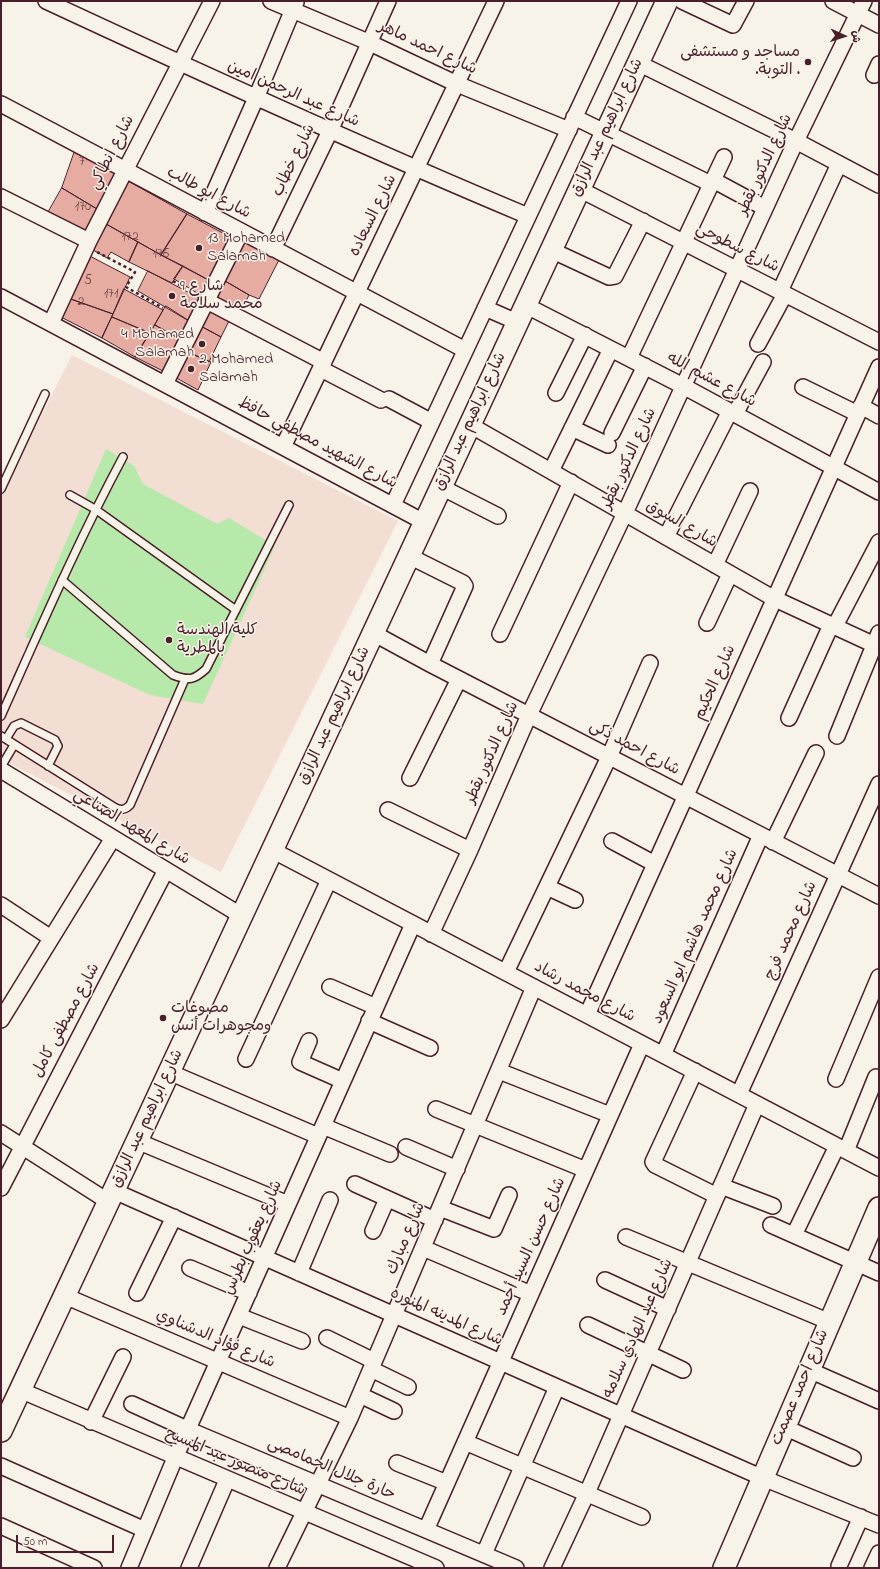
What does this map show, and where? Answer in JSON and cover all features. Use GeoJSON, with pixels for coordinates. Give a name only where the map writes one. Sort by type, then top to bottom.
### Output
{"type":"FeatureCollection","features":[{"type":"Feature","properties":{"kind":"main road","name":"شارع ابراهيم عبد الرازق"},"geometry":{"type":"LineString","coordinates":[[4,1417],[20,1390],[65,1296],[667,1]]}},
{"type":"Feature","properties":{"kind":"main road","name":"شارع احمد عصمت"},"geometry":{"type":"LineString","coordinates":[[724,1568],[879,1208]]}},
{"type":"Feature","properties":{"kind":"street","name":"شارع عبد الرحمن امين"},"geometry":{"type":"LineString","coordinates":[[46,1],[256,98],[416,169],[528,216]]}},
{"type":"Feature","properties":{"kind":"street","name":"شارع انطاكي"},"geometry":{"type":"LineString","coordinates":[[51,323],[87,244],[212,1]]}},
{"type":"Feature","properties":{"kind":"street","name":"شارع احمد ماهر"},"geometry":{"type":"LineString","coordinates":[[271,1],[295,5],[368,42],[457,84],[572,123],[606,132],[765,208]]}},
{"type":"Feature","properties":{"kind":"street","name":"شارع خطاب"},"geometry":{"type":"LineString","coordinates":[[273,249],[330,131],[368,42],[388,1]]}},
{"type":"Feature","properties":{"kind":"street","name":"شارع السعاده"},"geometry":{"type":"LineString","coordinates":[[284,447],[496,1]]}},
{"type":"Feature","properties":{"kind":"street"},"geometry":{"type":"LineString","coordinates":[[393,505],[628,1]]}},
{"type":"Feature","properties":{"kind":"street"},"geometry":{"type":"LineString","coordinates":[[682,1],[733,25],[746,1]]}},
{"type":"Feature","properties":{"kind":"street"},"geometry":{"type":"LineString","coordinates":[[833,1],[861,8],[879,25]]}},
{"type":"Feature","properties":{"kind":"street"},"geometry":{"type":"LineString","coordinates":[[205,213],[295,5]]}},
{"type":"Feature","properties":{"kind":"street","name":"شارع الدكتور بقطر"},"geometry":{"type":"LineString","coordinates":[[431,934],[470,850],[529,715],[796,141],[861,8]]}},
{"type":"Feature","properties":{"kind":"street"},"geometry":{"type":"LineString","coordinates":[[638,63],[796,141],[879,185]]}},
{"type":"Feature","properties":{"kind":"street","name":"شارع ابو طالب"},"geometry":{"type":"LineString","coordinates":[[1,104],[465,350]]}},
{"type":"Feature","properties":{"kind":"street"},"geometry":{"type":"LineString","coordinates":[[629,358],[724,156]]}},
{"type":"Feature","properties":{"kind":"street"},"geometry":{"type":"LineString","coordinates":[[758,344],[839,164]]}},
{"type":"Feature","properties":{"kind":"street","name":"شارع سطوحى"},"geometry":{"type":"LineString","coordinates":[[579,189],[879,342]]}},
{"type":"Feature","properties":{"kind":"street"},"geometry":{"type":"LineString","coordinates":[[1,198],[87,244]]}},
{"type":"Feature","properties":{"kind":"street"},"geometry":{"type":"LineString","coordinates":[[551,250],[612,277],[615,276],[643,221]]}},
{"type":"Feature","properties":{"kind":"street"},"geometry":{"type":"LineString","coordinates":[[165,384],[241,232]]}},
{"type":"Feature","properties":{"kind":"street","name":"شارع الشهيد مصطفي حافظ"},"geometry":{"type":"LineString","coordinates":[[1,297],[424,522]]}},
{"type":"Feature","properties":{"kind":"street"},"geometry":{"type":"LineString","coordinates":[[207,301],[385,400],[432,422]]}},
{"type":"Feature","properties":{"kind":"street","name":"شارع عشم الله"},"geometry":{"type":"LineString","coordinates":[[485,308],[521,313],[585,335],[879,492]]}},
{"type":"Feature","properties":{"kind":"street"},"geometry":{"type":"LineString","coordinates":[[556,393],[585,335]]}},
{"type":"Feature","properties":{"kind":"street"},"geometry":{"type":"LineString","coordinates":[[551,471],[611,349]]}},
{"type":"Feature","properties":{"kind":"street"},"geometry":{"type":"LineString","coordinates":[[666,537],[733,413],[763,362]]}},
{"type":"Feature","properties":{"kind":"street"},"geometry":{"type":"LineString","coordinates":[[572,428],[610,439],[645,366]]}},
{"type":"Feature","properties":{"kind":"street","name":"شارع الحكيم"},"geometry":{"type":"LineString","coordinates":[[587,1015],[879,367]]}},
{"type":"Feature","properties":{"kind":"street"},"geometry":{"type":"LineString","coordinates":[[803,387],[859,410],[879,416]]}},
{"type":"Feature","properties":{"kind":"street","name":"شارع السوق"},"geometry":{"type":"LineString","coordinates":[[470,425],[774,598],[833,625],[877,641]]}},
{"type":"Feature","properties":{"kind":"street"},"geometry":{"type":"LineString","coordinates":[[500,634],[571,482]]}},
{"type":"Feature","properties":{"kind":"street"},"geometry":{"type":"LineString","coordinates":[[441,487],[498,516]]}},
{"type":"Feature","properties":{"kind":"street"},"geometry":{"type":"LineString","coordinates":[[715,565],[750,491]]}},
{"type":"Feature","properties":{"kind":"street"},"geometry":{"type":"LineString","coordinates":[[789,718],[833,625],[879,542]]}},
{"type":"Feature","properties":{"kind":"street"},"geometry":{"type":"LineString","coordinates":[[409,556],[465,586],[430,664]]}},
{"type":"Feature","properties":{"kind":"street"},"geometry":{"type":"LineString","coordinates":[[707,623],[730,574]]}},
{"type":"Feature","properties":{"kind":"street","name":"شارع احمد ذكى"},"geometry":{"type":"LineString","coordinates":[[373,633],[430,664],[879,896]]}},
{"type":"Feature","properties":{"kind":"street"},"geometry":{"type":"LineString","coordinates":[[837,736],[877,641]]}},
{"type":"Feature","properties":{"kind":"street"},"geometry":{"type":"LineString","coordinates":[[506,972],[609,757],[650,663]]}},
{"type":"Feature","properties":{"kind":"street"},"geometry":{"type":"LineString","coordinates":[[410,778],[459,679]]}},
{"type":"Feature","properties":{"kind":"street","name":"شارع محمد هاشم ابو السعود"},"geometry":{"type":"LineString","coordinates":[[663,1054],[767,838],[816,753]]}},
{"type":"Feature","properties":{"kind":"street","name":"شارع المعهد الصناعي"},"geometry":{"type":"LineString","coordinates":[[1,769],[242,916]]}},
{"type":"Feature","properties":{"kind":"street","name":"شارع محمد فرج"},"geometry":{"type":"LineString","coordinates":[[738,1094],[879,784]]}},
{"type":"Feature","properties":{"kind":"street"},"geometry":{"type":"LineString","coordinates":[[388,810],[470,850]]}},
{"type":"Feature","properties":{"kind":"street"},"geometry":{"type":"LineString","coordinates":[[1,1020],[113,838]]}},
{"type":"Feature","properties":{"kind":"street"},"geometry":{"type":"LineString","coordinates":[[612,841],[655,864]]}},
{"type":"Feature","properties":{"kind":"street","name":"شارع محمد رشاد"},"geometry":{"type":"LineString","coordinates":[[272,850],[879,1168]]}},
{"type":"Feature","properties":{"kind":"street","name":"شارع مصطفى كامل"},"geometry":{"type":"LineString","coordinates":[[1,1188],[166,870]]}},
{"type":"Feature","properties":{"kind":"street"},"geometry":{"type":"LineString","coordinates":[[246,1059],[329,880]]}},
{"type":"Feature","properties":{"kind":"street"},"geometry":{"type":"LineString","coordinates":[[547,887],[575,900]]}},
{"type":"Feature","properties":{"kind":"street"},"geometry":{"type":"LineString","coordinates":[[1,906],[51,938]]}},
{"type":"Feature","properties":{"kind":"street","name":"شارع يعقوب بطرس"},"geometry":{"type":"LineString","coordinates":[[129,1568],[188,1430],[413,924]]}},
{"type":"Feature","properties":{"kind":"street"},"geometry":{"type":"LineString","coordinates":[[836,1079],[879,977]]}},
{"type":"Feature","properties":{"kind":"street"},"geometry":{"type":"LineString","coordinates":[[330,986],[430,1048]]}},
{"type":"Feature","properties":{"kind":"street","name":"شارع مبارك"},"geometry":{"type":"LineString","coordinates":[[277,1568],[350,1418],[534,987]]}},
{"type":"Feature","properties":{"kind":"street"},"geometry":{"type":"LineString","coordinates":[[309,1041],[300,1062],[343,1081]]}},
{"type":"Feature","properties":{"kind":"street","name":"شارع حسن السيد أحمد"},"geometry":{"type":"LineString","coordinates":[[426,1530],[642,1044]]}},
{"type":"Feature","properties":{"kind":"street"},"geometry":{"type":"LineString","coordinates":[[499,1071],[610,1115]]}},
{"type":"Feature","properties":{"kind":"street"},"geometry":{"type":"LineString","coordinates":[[695,1071],[654,1162],[655,1164],[719,1191],[773,1206]]}},
{"type":"Feature","properties":{"kind":"street"},"geometry":{"type":"LineString","coordinates":[[169,1072],[321,1131],[390,1154]]}},
{"type":"Feature","properties":{"kind":"street"},"geometry":{"type":"LineString","coordinates":[[794,1235],[842,1148],[876,1077]]}},
{"type":"Feature","properties":{"kind":"street","name":"شارع عبد الهادي سلامه"},"geometry":{"type":"LineString","coordinates":[[552,1568],[587,1493],[757,1104]]}},
{"type":"Feature","properties":{"kind":"street"},"geometry":{"type":"LineString","coordinates":[[436,1109],[586,1170]]}},
{"type":"Feature","properties":{"kind":"street","name":"شارع المدينه المنوره"},"geometry":{"type":"LineString","coordinates":[[1,1133],[22,1147],[111,1196],[174,1217],[763,1478],[879,1524]]}},
{"type":"Feature","properties":{"kind":"street"},"geometry":{"type":"LineString","coordinates":[[137,1141],[288,1204]]}},
{"type":"Feature","properties":{"kind":"street"},"geometry":{"type":"LineString","coordinates":[[406,1147],[457,1169]]}},
{"type":"Feature","properties":{"kind":"street"},"geometry":{"type":"LineString","coordinates":[[355,1184],[387,1198],[437,1214],[494,1229],[509,1195]]}},
{"type":"Feature","properties":{"kind":"street"},"geometry":{"type":"LineString","coordinates":[[373,1231],[387,1198]]}},
{"type":"Feature","properties":{"kind":"street"},"geometry":{"type":"LineString","coordinates":[[299,1273],[330,1200]]}},
{"type":"Feature","properties":{"kind":"street"},"geometry":{"type":"LineString","coordinates":[[137,1293],[174,1217]]}},
{"type":"Feature","properties":{"kind":"street"},"geometry":{"type":"LineString","coordinates":[[771,1225],[879,1274]]}},
{"type":"Feature","properties":{"kind":"street"},"geometry":{"type":"LineString","coordinates":[[626,1236],[830,1322]]}},
{"type":"Feature","properties":{"kind":"street"},"geometry":{"type":"LineString","coordinates":[[423,1248],[531,1294]]}},
{"type":"Feature","properties":{"kind":"street"},"geometry":{"type":"LineString","coordinates":[[190,1268],[249,1293]]}},
{"type":"Feature","properties":{"kind":"street"},"geometry":{"type":"LineString","coordinates":[[605,1280],[668,1309]]}},
{"type":"Feature","properties":{"kind":"street","name":"شارع فؤاد الدشناوي"},"geometry":{"type":"LineString","coordinates":[[65,1296],[350,1418]]}},
{"type":"Feature","properties":{"kind":"street"},"geometry":{"type":"LineString","coordinates":[[239,1316],[302,1341]]}},
{"type":"Feature","properties":{"kind":"street"},"geometry":{"type":"LineString","coordinates":[[588,1325],[683,1370]]}},
{"type":"Feature","properties":{"kind":"street"},"geometry":{"type":"LineString","coordinates":[[327,1338],[408,1387]]}},
{"type":"Feature","properties":{"kind":"street"},"geometry":{"type":"LineString","coordinates":[[91,1422],[123,1357]]}},
{"type":"Feature","properties":{"kind":"street"},"geometry":{"type":"LineString","coordinates":[[809,1370],[879,1401]]}},
{"type":"Feature","properties":{"kind":"street"},"geometry":{"type":"LineString","coordinates":[[484,1554],[557,1387]]}},
{"type":"Feature","properties":{"kind":"street","name":"شارع منصور عبد المسيح"},"geometry":{"type":"LineString","coordinates":[[20,1390],[226,1480],[304,1511],[412,1563],[436,1568]]}},
{"type":"Feature","properties":{"kind":"street"},"geometry":{"type":"LineString","coordinates":[[360,1395],[394,1411]]}},
{"type":"Feature","properties":{"kind":"street","name":"حارة جلال الحمامصى"},"geometry":{"type":"LineString","coordinates":[[132,1404],[188,1430],[516,1568]]}},
{"type":"Feature","properties":{"kind":"street"},"geometry":{"type":"LineString","coordinates":[[784,1427],[853,1458]]}},
{"type":"Feature","properties":{"kind":"street"},"geometry":{"type":"LineString","coordinates":[[465,1442],[642,1517]]}},
{"type":"Feature","properties":{"kind":"street"},"geometry":{"type":"LineString","coordinates":[[397,1463],[447,1483]]}},
{"type":"Feature","properties":{"kind":"street"},"geometry":{"type":"LineString","coordinates":[[1,1466],[145,1530]]}},
{"type":"Feature","properties":{"kind":"street"},"geometry":{"type":"LineString","coordinates":[[193,1567],[226,1480]]}},
{"type":"Feature","properties":{"kind":"street"},"geometry":{"type":"LineString","coordinates":[[839,1566],[861,1517]]}},
{"type":"Feature","properties":{"kind":"street"},"geometry":{"type":"LineString","coordinates":[[1,1526],[94,1568]]}},
{"type":"Feature","properties":{"kind":"street"},"geometry":{"type":"LineString","coordinates":[[872,1568],[879,1553]]}},
{"type":"Feature","properties":{"kind":"lane"},"geometry":{"type":"LineString","coordinates":[[1,489],[45,394]]}},
{"type":"Feature","properties":{"kind":"lane"},"geometry":{"type":"LineString","coordinates":[[1,716],[95,509],[123,457]]}},
{"type":"Feature","properties":{"kind":"lane"},"geometry":{"type":"LineString","coordinates":[[70,495],[95,509],[236,610]]}},
{"type":"Feature","properties":{"kind":"lane"},"geometry":{"type":"LineString","coordinates":[[62,580],[173,675],[185,680],[197,677],[206,669],[289,505]]}},
{"type":"Feature","properties":{"kind":"lane"},"geometry":{"type":"LineString","coordinates":[[48,766],[58,746],[55,740],[21,723],[14,726],[4,738],[14,745],[114,807],[120,810],[126,809],[130,805],[185,680]]}},
{"type":"Feature","properties":{"kind":"lane"},"geometry":{"type":"LineString","coordinates":[[1,769],[14,745]]}},
{"type":"Feature","properties":{"kind":"path"},"geometry":{"type":"LineString","coordinates":[[87,244],[135,272],[126,288],[163,308]]}},
{"type":"Feature","properties":{"kind":"path"},"geometry":{"type":"LineString","coordinates":[[173,281],[207,301]]}},
{"type":"Feature","properties":{"kind":"shaded area","name":"كلية الهندسة بالمطرية"},"geometry":{"type":"Polygon","coordinates":[[[72,355],[398,521],[221,872],[1,759],[1,495],[72,355]]]}},
{"type":"Feature","properties":{"kind":"green space"},"geometry":{"type":"Polygon","coordinates":[[[106,449],[134,466],[143,484],[217,524],[229,518],[275,546],[203,704],[150,695],[25,637],[106,449]]]}},
{"type":"Feature","properties":{"kind":"building"},"geometry":{"type":"Polygon","coordinates":[[[77,145],[125,170],[102,212],[62,188],[77,145]]]}},
{"type":"Feature","properties":{"kind":"building"},"geometry":{"type":"Polygon","coordinates":[[[121,177],[187,214],[161,255],[99,220],[121,177]]]}},
{"type":"Feature","properties":{"kind":"building"},"geometry":{"type":"Polygon","coordinates":[[[62,188],[102,212],[89,241],[45,218],[62,188]]]}},
{"type":"Feature","properties":{"kind":"building","name":"13 Mohamed Salamah"},"geometry":{"type":"Polygon","coordinates":[[[187,214],[236,240],[214,283],[161,255],[187,214]]]}},
{"type":"Feature","properties":{"kind":"building"},"geometry":{"type":"Polygon","coordinates":[[[99,220],[138,242],[129,262],[111,252],[107,258],[86,246],[99,220]]]}},
{"type":"Feature","properties":{"kind":"building"},"geometry":{"type":"Polygon","coordinates":[[[241,234],[281,256],[259,299],[249,295],[220,278],[241,234]]]}},
{"type":"Feature","properties":{"kind":"building"},"geometry":{"type":"Polygon","coordinates":[[[138,242],[183,266],[172,283],[129,262],[138,242]]]}},
{"type":"Feature","properties":{"kind":"building"},"geometry":{"type":"Polygon","coordinates":[[[84,253],[130,277],[113,314],[65,297],[84,253]]]}},
{"type":"Feature","properties":{"kind":"building"},"geometry":{"type":"Polygon","coordinates":[[[183,266],[214,283],[207,299],[174,279],[183,266]]]}},
{"type":"Feature","properties":{"kind":"building","name":"9 شارع محمد سلامة"},"geometry":{"type":"Polygon","coordinates":[[[148,271],[205,301],[194,324],[138,291],[148,271]]]}},
{"type":"Feature","properties":{"kind":"building"},"geometry":{"type":"Polygon","coordinates":[[[220,278],[249,295],[239,316],[208,301],[220,278]]]}},
{"type":"Feature","properties":{"kind":"building"},"geometry":{"type":"Polygon","coordinates":[[[124,289],[163,310],[150,333],[112,317],[124,289]]]}},
{"type":"Feature","properties":{"kind":"building"},"geometry":{"type":"Polygon","coordinates":[[[65,297],[113,314],[102,338],[55,314],[65,297]]]}},
{"type":"Feature","properties":{"kind":"building"},"geometry":{"type":"Polygon","coordinates":[[[208,303],[232,315],[221,337],[197,324],[208,303]]]}},
{"type":"Feature","properties":{"kind":"building"},"geometry":{"type":"Polygon","coordinates":[[[166,306],[194,324],[185,342],[155,325],[166,306]]]}},
{"type":"Feature","properties":{"kind":"building"},"geometry":{"type":"Polygon","coordinates":[[[112,317],[150,333],[135,357],[102,338],[112,317]]]}},
{"type":"Feature","properties":{"kind":"building","name":"4 Mohamed Salamah"},"geometry":{"type":"Polygon","coordinates":[[[197,324],[221,337],[209,362],[184,350],[197,324]]]}},
{"type":"Feature","properties":{"kind":"building"},"geometry":{"type":"Polygon","coordinates":[[[155,325],[185,342],[169,374],[135,357],[155,325]]]}},
{"type":"Feature","properties":{"kind":"building","name":"2 Mohamed Salamah"},"geometry":{"type":"Polygon","coordinates":[[[184,350],[211,362],[198,390],[171,375],[184,350]]]}},
{"type":"Feature","properties":{"kind":"place","name":"مساجد و مستشفى .التوبة ."},"geometry":{"type":"Point","coordinates":[808,62]}},
{"type":"Feature","properties":{"kind":"place","name":"13 Mohamed Salamah"},"geometry":{"type":"Point","coordinates":[199,248]}},
{"type":"Feature","properties":{"kind":"place","name":"9 شارع محمد سلامة"},"geometry":{"type":"Point","coordinates":[172,296]}},
{"type":"Feature","properties":{"kind":"place","name":"4 Mohamed Salamah"},"geometry":{"type":"Point","coordinates":[202,344]}},
{"type":"Feature","properties":{"kind":"place","name":"2 Mohamed Salamah"},"geometry":{"type":"Point","coordinates":[191,369]}},
{"type":"Feature","properties":{"kind":"place","name":"كلية الهندسة بالمطرية"},"geometry":{"type":"Point","coordinates":[169,640]}},
{"type":"Feature","properties":{"kind":"place","name":"مصوغات ومجوهرات أنس"},"geometry":{"type":"Point","coordinates":[163,1018]}}]}
